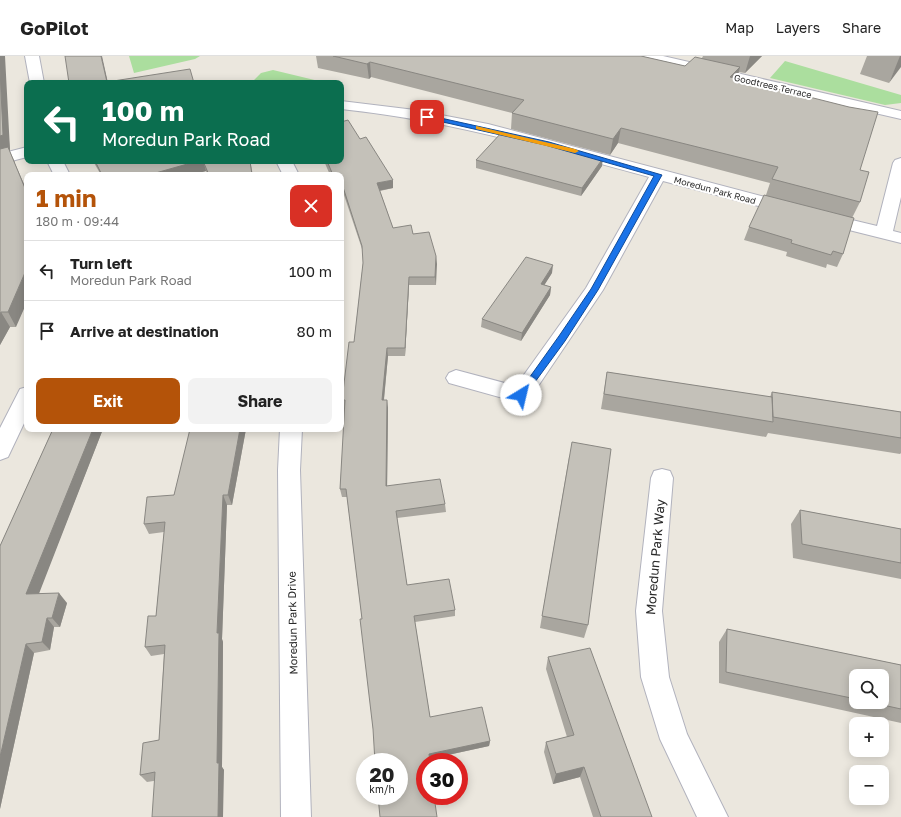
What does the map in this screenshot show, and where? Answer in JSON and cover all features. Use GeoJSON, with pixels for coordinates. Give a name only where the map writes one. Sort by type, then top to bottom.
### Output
{"type":"FeatureCollection","features":[{"type":"Feature","properties":{"kind":"street"},"geometry":{"type":"LineString","coordinates":[[32,56],[36,80]]}},
{"type":"Feature","properties":{"kind":"street","name":"Goodtrees Terrace"},"geometry":{"type":"LineString","coordinates":[[645,56],[901,115]]}},
{"type":"Feature","properties":{"kind":"street","name":"Moredun Park Road"},"geometry":{"type":"LineString","coordinates":[[344,105],[402,112],[452,121],[546,143],[658,175],[901,238]]}},
{"type":"Feature","properties":{"kind":"street"},"geometry":{"type":"LineString","coordinates":[[0,159],[24,153]]}},
{"type":"Feature","properties":{"kind":"street"},"geometry":{"type":"LineString","coordinates":[[884,233],[901,163]]}},
{"type":"Feature","properties":{"kind":"street"},"geometry":{"type":"LineString","coordinates":[[456,378],[521,395],[594,290],[658,175]]}},
{"type":"Feature","properties":{"kind":"street"},"geometry":{"type":"LineString","coordinates":[[0,451],[24,400]]}},
{"type":"Feature","properties":{"kind":"street","name":"Moredun Park Drive"},"geometry":{"type":"LineString","coordinates":[[291,432],[289,470],[296,817]]}},
{"type":"Feature","properties":{"kind":"street","name":"Moredun Park Way"},"geometry":{"type":"LineString","coordinates":[[662,478],[649,611],[655,677],[674,739],[713,817]]}},
{"type":"Feature","properties":{"kind":"green space"},"geometry":{"type":"Polygon","coordinates":[[[129,56],[200,56],[195,59],[134,73],[129,56]]]}},
{"type":"Feature","properties":{"kind":"green space"},"geometry":{"type":"Polygon","coordinates":[[[785,61],[901,95],[901,103],[885,105],[770,78],[785,61]]]}},
{"type":"Feature","properties":{"kind":"green space"},"geometry":{"type":"Polygon","coordinates":[[[273,70],[315,80],[254,80],[261,73],[273,70]]]}},
{"type":"Feature","properties":{"kind":"building"},"geometry":{"type":"Polygon","coordinates":[[[65,56],[101,56],[107,80],[69,80],[65,56]]]}},
{"type":"Feature","properties":{"kind":"building"},"geometry":{"type":"Polygon","coordinates":[[[333,56],[641,56],[685,66],[695,57],[740,67],[730,77],[849,107],[878,112],[860,170],[869,172],[860,202],[772,179],[778,167],[621,128],[613,139],[512,113],[524,100],[370,62],[367,64],[333,56]]]}},
{"type":"Feature","properties":{"kind":"building"},"geometry":{"type":"Polygon","coordinates":[[[0,69],[3,135],[0,136],[0,69]]]}},
{"type":"Feature","properties":{"kind":"building"},"geometry":{"type":"Polygon","coordinates":[[[190,69],[193,80],[120,80],[190,69]]]}},
{"type":"Feature","properties":{"kind":"building"},"geometry":{"type":"Polygon","coordinates":[[[348,120],[360,139],[366,137],[393,180],[377,183],[393,228],[411,225],[413,234],[429,232],[436,256],[435,277],[409,277],[405,348],[387,348],[382,400],[387,400],[386,486],[440,479],[445,504],[396,511],[407,585],[449,579],[455,610],[414,616],[430,717],[482,707],[490,741],[434,753],[416,753],[416,805],[435,805],[437,817],[380,817],[379,805],[408,805],[408,753],[374,753],[360,619],[362,619],[346,489],[340,489],[344,432],[344,383],[349,342],[354,342],[363,263],[362,246],[344,190],[344,172],[332,172],[328,164],[344,164],[344,121],[348,120]]]}},
{"type":"Feature","properties":{"kind":"building"},"geometry":{"type":"Polygon","coordinates":[[[502,132],[603,158],[582,188],[476,160],[502,132]]]}},
{"type":"Feature","properties":{"kind":"building"},"geometry":{"type":"Polygon","coordinates":[[[8,147],[24,186],[24,275],[8,312],[1,312],[0,314],[0,149],[8,147]]]}},
{"type":"Feature","properties":{"kind":"building"},"geometry":{"type":"Polygon","coordinates":[[[96,164],[187,164],[159,172],[100,172],[96,164]]]}},
{"type":"Feature","properties":{"kind":"building"},"geometry":{"type":"Polygon","coordinates":[[[204,164],[250,164],[252,172],[208,172],[204,164]]]}},
{"type":"Feature","properties":{"kind":"building"},"geometry":{"type":"Polygon","coordinates":[[[764,195],[854,218],[843,254],[833,251],[831,255],[791,243],[792,240],[749,227],[764,195]]]}},
{"type":"Feature","properties":{"kind":"building"},"geometry":{"type":"Polygon","coordinates":[[[526,257],[553,265],[541,284],[551,287],[522,333],[482,319],[526,257]]]}},
{"type":"Feature","properties":{"kind":"building"},"geometry":{"type":"Polygon","coordinates":[[[607,372],[772,397],[773,422],[604,394],[607,372]]]}},
{"type":"Feature","properties":{"kind":"building"},"geometry":{"type":"Polygon","coordinates":[[[772,392],[901,412],[901,438],[773,417],[772,392]]]}},
{"type":"Feature","properties":{"kind":"building"},"geometry":{"type":"Polygon","coordinates":[[[52,432],[92,432],[26,594],[59,593],[52,618],[47,618],[42,642],[26,644],[0,757],[0,546],[52,432]]]}},
{"type":"Feature","properties":{"kind":"building"},"geometry":{"type":"Polygon","coordinates":[[[189,432],[239,432],[228,495],[223,495],[217,633],[219,633],[217,763],[219,763],[218,817],[152,817],[155,772],[140,775],[143,743],[159,740],[165,645],[145,647],[148,616],[156,616],[165,522],[144,524],[147,497],[174,495],[189,432]]]}},
{"type":"Feature","properties":{"kind":"building"},"geometry":{"type":"Polygon","coordinates":[[[572,442],[611,449],[588,625],[542,616],[572,442]]]}},
{"type":"Feature","properties":{"kind":"building"},"geometry":{"type":"Polygon","coordinates":[[[800,510],[901,529],[901,563],[802,544],[800,510]]]}},
{"type":"Feature","properties":{"kind":"building"},"geometry":{"type":"Polygon","coordinates":[[[727,629],[901,665],[901,709],[889,706],[889,669],[849,669],[849,698],[726,672],[727,629]]]}},
{"type":"Feature","properties":{"kind":"building"},"geometry":{"type":"Polygon","coordinates":[[[590,648],[652,817],[601,817],[584,767],[556,774],[546,742],[574,735],[548,657],[590,648]]]}},
{"type":"Feature","properties":{"kind":"slow traffic"},"geometry":{"type":"LineString","coordinates":[[479,127],[575,151]]}},
{"type":"Feature","properties":{"kind":"route"},"geometry":{"type":"LineString","coordinates":[[427,117],[452,121],[546,143],[658,175],[594,290],[521,395]]}}]}
